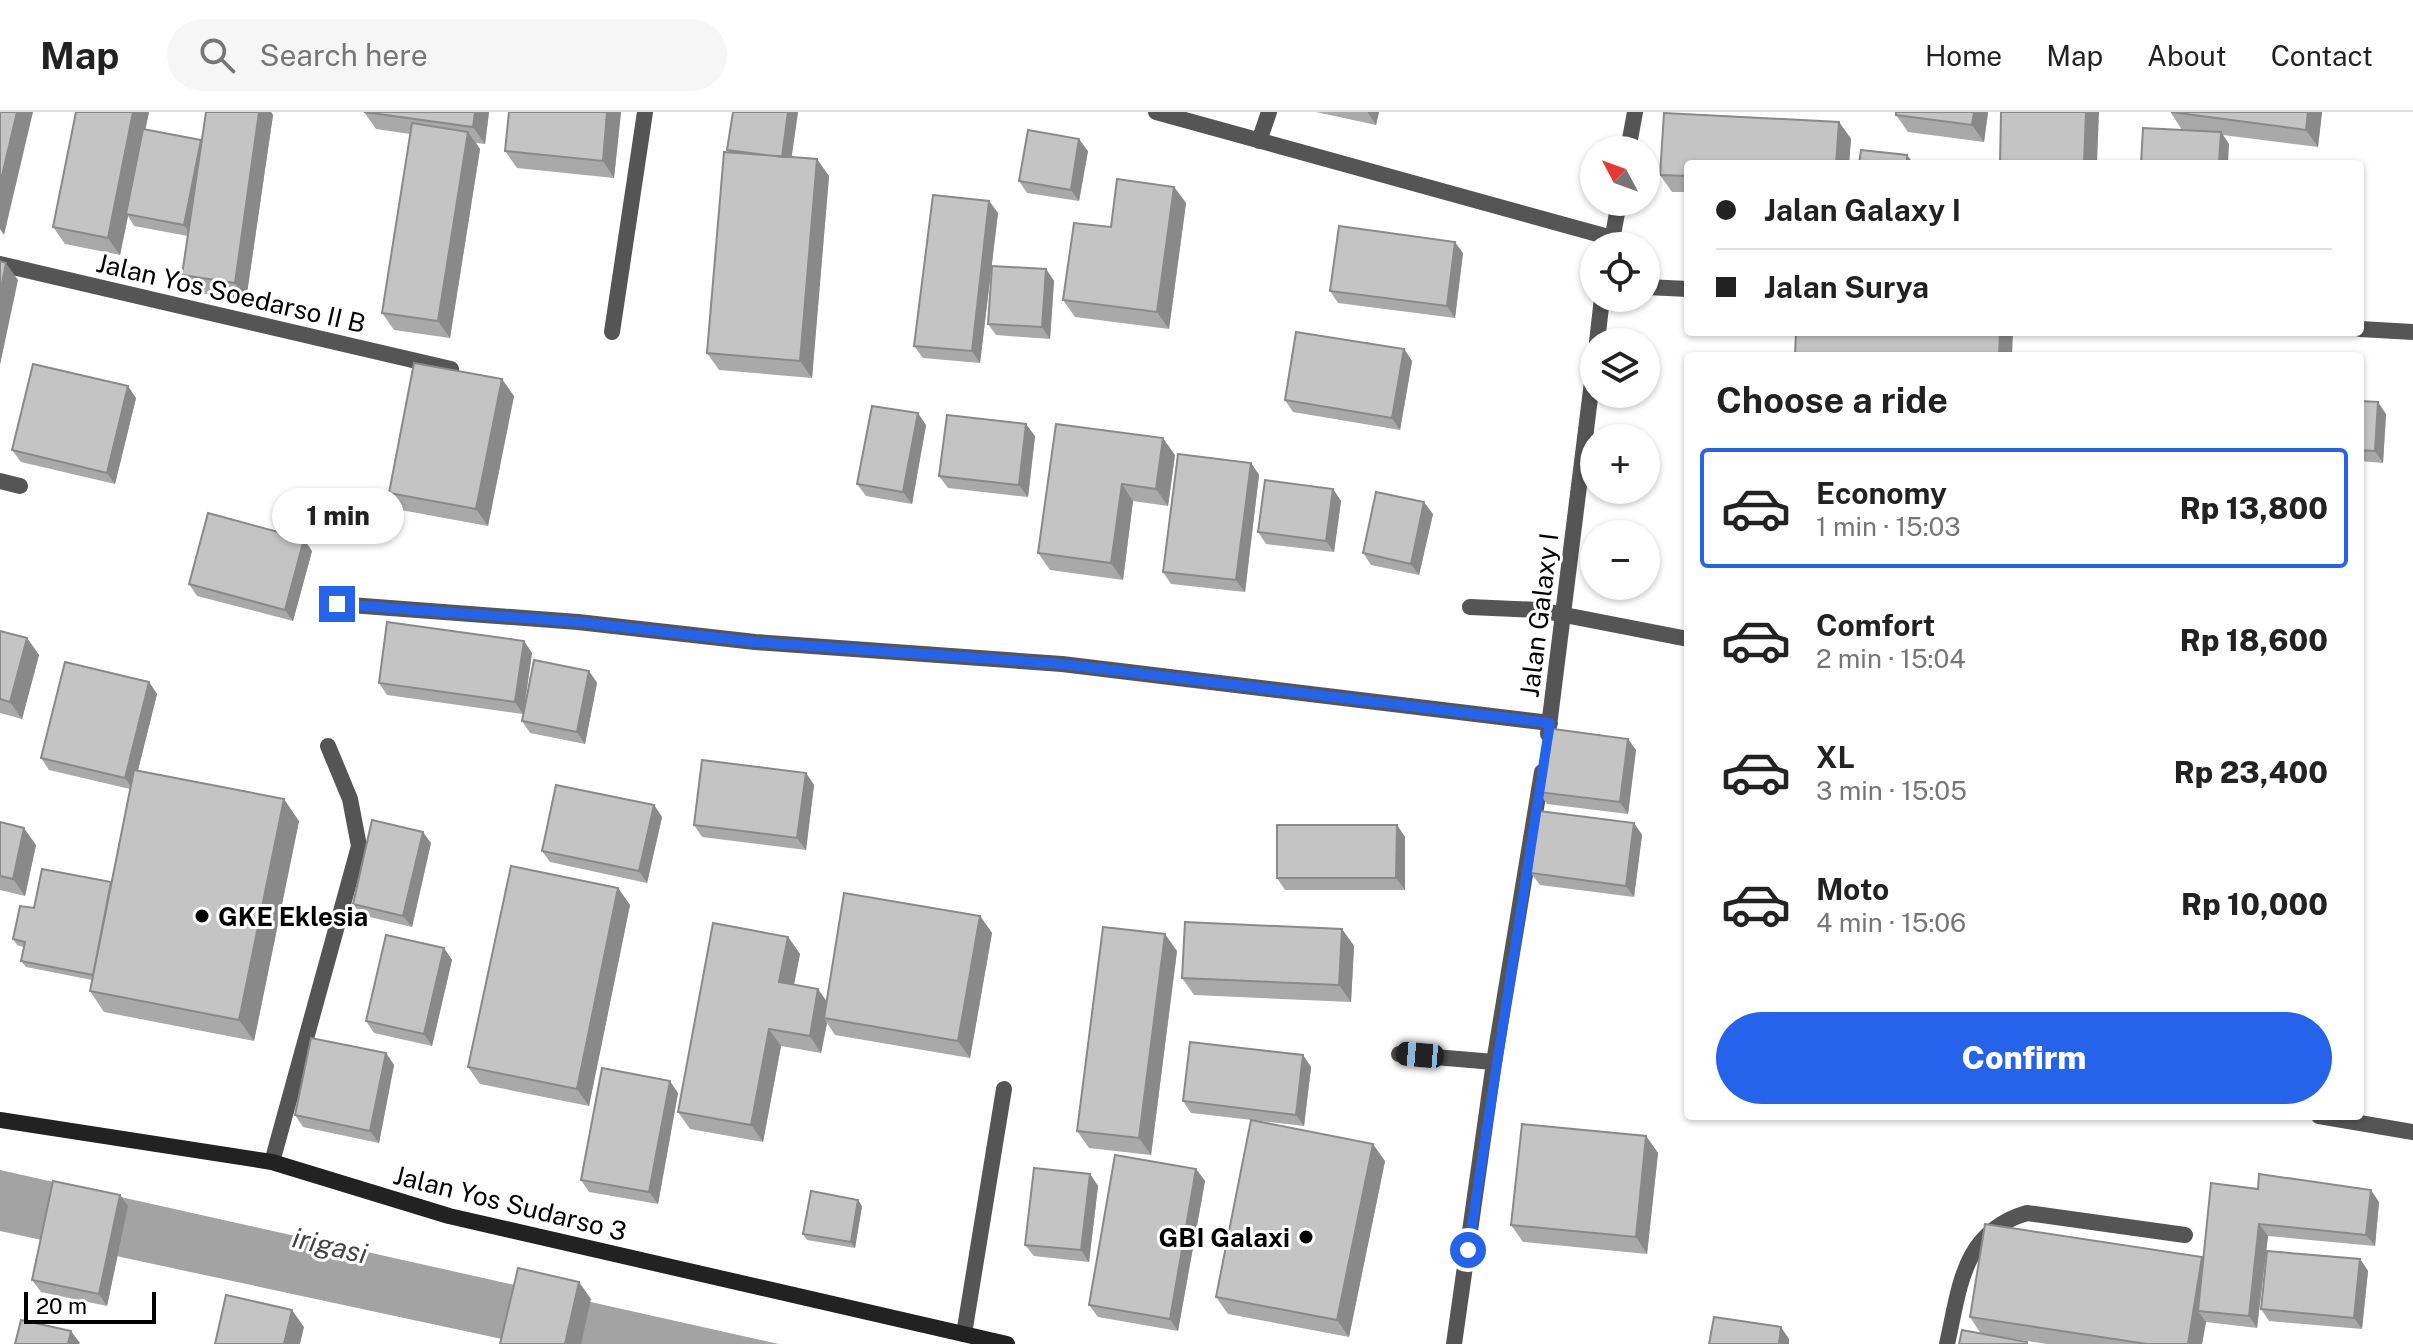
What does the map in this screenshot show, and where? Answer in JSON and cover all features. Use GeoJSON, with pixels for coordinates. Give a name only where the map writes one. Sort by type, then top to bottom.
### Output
{"type":"FeatureCollection","features":[{"type":"Feature","properties":{"kind":"street"},"geometry":{"type":"LineString","coordinates":[[612,332],[645,112]]}},
{"type":"Feature","properties":{"kind":"street"},"geometry":{"type":"LineString","coordinates":[[1156,112],[1590,232]]}},
{"type":"Feature","properties":{"kind":"street"},"geometry":{"type":"LineString","coordinates":[[1259,141],[1269,112]]}},
{"type":"Feature","properties":{"kind":"street"},"geometry":{"type":"LineString","coordinates":[[1631,136],[1635,112]]}},
{"type":"Feature","properties":{"kind":"street","name":"Jalan Yos Soedarso II B"},"geometry":{"type":"LineString","coordinates":[[0,264],[451,369]]}},
{"type":"Feature","properties":{"kind":"street"},"geometry":{"type":"LineString","coordinates":[[1660,288],[1684,289]]}},
{"type":"Feature","properties":{"kind":"street"},"geometry":{"type":"LineString","coordinates":[[2364,329],[2413,332]]}},
{"type":"Feature","properties":{"kind":"street","name":"Jalan Galaxy I"},"geometry":{"type":"LineString","coordinates":[[1454,1344],[1494,1062],[1550,723],[1589,408]]}},
{"type":"Feature","properties":{"kind":"street"},"geometry":{"type":"LineString","coordinates":[[0,481],[20,486]]}},
{"type":"Feature","properties":{"kind":"street"},"geometry":{"type":"LineString","coordinates":[[337,604],[578,622],[755,642],[1062,664],[1550,723]]}},
{"type":"Feature","properties":{"kind":"street"},"geometry":{"type":"LineString","coordinates":[[1470,607],[1539,610],[1684,638]]}},
{"type":"Feature","properties":{"kind":"street"},"geometry":{"type":"LineString","coordinates":[[272,1162],[359,846],[350,799],[328,746]]}},
{"type":"Feature","properties":{"kind":"street"},"geometry":{"type":"LineString","coordinates":[[1399,1054],[1494,1062]]}},
{"type":"Feature","properties":{"kind":"street"},"geometry":{"type":"LineString","coordinates":[[964,1334],[1004,1089]]}},
{"type":"Feature","properties":{"kind":"street","name":"Jalan Yos Sudarso 3"},"geometry":{"type":"LineString","coordinates":[[0,1120],[272,1162],[449,1216],[1007,1344]]}},
{"type":"Feature","properties":{"kind":"street"},"geometry":{"type":"LineString","coordinates":[[2342,1120],[2413,1132]]}},
{"type":"Feature","properties":{"kind":"street"},"geometry":{"type":"LineString","coordinates":[[1947,1344],[1961,1281],[1973,1252],[1989,1231],[2006,1219],[2027,1213],[2185,1235]]}},
{"type":"Feature","properties":{"kind":"water","name":"irigasi"},"geometry":{"type":"Polygon","coordinates":[[[0,1170],[779,1344],[525,1344],[0,1231],[0,1170]]]}},
{"type":"Feature","properties":{"kind":"building"},"geometry":{"type":"Polygon","coordinates":[[[0,112],[17,112],[0,184],[0,112]]]}},
{"type":"Feature","properties":{"kind":"building"},"geometry":{"type":"Polygon","coordinates":[[[76,112],[133,112],[108,238],[53,227],[76,112]]]}},
{"type":"Feature","properties":{"kind":"building"},"geometry":{"type":"Polygon","coordinates":[[[206,112],[259,112],[235,283],[182,275],[206,112]]]}},
{"type":"Feature","properties":{"kind":"building"},"geometry":{"type":"Polygon","coordinates":[[[364,112],[475,112],[473,127],[364,112]]]}},
{"type":"Feature","properties":{"kind":"building"},"geometry":{"type":"Polygon","coordinates":[[[509,112],[607,112],[603,161],[505,151],[509,112]]]}},
{"type":"Feature","properties":{"kind":"building"},"geometry":{"type":"Polygon","coordinates":[[[733,112],[788,112],[782,157],[727,150],[733,112]]]}},
{"type":"Feature","properties":{"kind":"building"},"geometry":{"type":"Polygon","coordinates":[[[1896,112],[1974,112],[1972,125],[1896,115],[1896,112]]]}},
{"type":"Feature","properties":{"kind":"building"},"geometry":{"type":"Polygon","coordinates":[[[2001,112],[2086,112],[2084,160],[2000,160],[2001,112]]]}},
{"type":"Feature","properties":{"kind":"building"},"geometry":{"type":"Polygon","coordinates":[[[2171,112],[2308,112],[2306,130],[2171,112]]]}},
{"type":"Feature","properties":{"kind":"building"},"geometry":{"type":"Polygon","coordinates":[[[1664,113],[1839,122],[1836,160],[1684,160],[1684,176],[1660,175],[1664,113]]]}},
{"type":"Feature","properties":{"kind":"building"},"geometry":{"type":"Polygon","coordinates":[[[412,123],[468,132],[438,321],[382,313],[412,123]]]}},
{"type":"Feature","properties":{"kind":"building"},"geometry":{"type":"Polygon","coordinates":[[[2143,128],[2221,132],[2219,160],[2141,160],[2143,128]]]}},
{"type":"Feature","properties":{"kind":"building"},"geometry":{"type":"Polygon","coordinates":[[[143,129],[201,140],[184,225],[126,214],[143,129]]]}},
{"type":"Feature","properties":{"kind":"building"},"geometry":{"type":"Polygon","coordinates":[[[1028,130],[1079,139],[1071,190],[1019,181],[1028,130]]]}},
{"type":"Feature","properties":{"kind":"building"},"geometry":{"type":"Polygon","coordinates":[[[1861,150],[1907,155],[1907,160],[1860,160],[1861,150]]]}},
{"type":"Feature","properties":{"kind":"building"},"geometry":{"type":"Polygon","coordinates":[[[724,152],[817,159],[800,361],[707,353],[724,152]]]}},
{"type":"Feature","properties":{"kind":"building"},"geometry":{"type":"Polygon","coordinates":[[[1117,179],[1174,187],[1157,312],[1063,300],[1074,223],[1111,227],[1117,179]]]}},
{"type":"Feature","properties":{"kind":"building"},"geometry":{"type":"Polygon","coordinates":[[[933,195],[989,201],[972,351],[914,346],[933,195]]]}},
{"type":"Feature","properties":{"kind":"building"},"geometry":{"type":"Polygon","coordinates":[[[1339,226],[1455,242],[1447,306],[1330,291],[1339,226]]]}},
{"type":"Feature","properties":{"kind":"building"},"geometry":{"type":"Polygon","coordinates":[[[0,261],[6,263],[0,293],[0,261]]]}},
{"type":"Feature","properties":{"kind":"building"},"geometry":{"type":"Polygon","coordinates":[[[992,266],[1046,269],[1042,327],[988,324],[992,266]]]}},
{"type":"Feature","properties":{"kind":"building"},"geometry":{"type":"Polygon","coordinates":[[[1296,332],[1404,349],[1392,418],[1285,400],[1296,332]]]}},
{"type":"Feature","properties":{"kind":"building"},"geometry":{"type":"Polygon","coordinates":[[[1796,336],[2000,336],[1999,352],[1795,352],[1796,336]]]}},
{"type":"Feature","properties":{"kind":"building"},"geometry":{"type":"Polygon","coordinates":[[[414,363],[502,379],[476,509],[389,493],[414,363]]]}},
{"type":"Feature","properties":{"kind":"building"},"geometry":{"type":"Polygon","coordinates":[[[33,364],[128,386],[107,473],[12,450],[33,364]]]}},
{"type":"Feature","properties":{"kind":"building"},"geometry":{"type":"Polygon","coordinates":[[[2364,401],[2378,402],[2375,451],[2364,450],[2364,401]]]}},
{"type":"Feature","properties":{"kind":"building"},"geometry":{"type":"Polygon","coordinates":[[[872,406],[918,413],[903,492],[857,484],[872,406]]]}},
{"type":"Feature","properties":{"kind":"building"},"geometry":{"type":"Polygon","coordinates":[[[947,415],[1026,424],[1019,485],[939,476],[947,415]]]}},
{"type":"Feature","properties":{"kind":"building"},"geometry":{"type":"Polygon","coordinates":[[[1056,424],[1163,438],[1156,489],[1122,484],[1111,563],[1038,553],[1056,424]]]}},
{"type":"Feature","properties":{"kind":"building"},"geometry":{"type":"Polygon","coordinates":[[[1178,454],[1251,463],[1236,580],[1163,572],[1178,454]]]}},
{"type":"Feature","properties":{"kind":"building"},"geometry":{"type":"Polygon","coordinates":[[[1265,480],[1333,489],[1326,541],[1258,532],[1265,480]]]}},
{"type":"Feature","properties":{"kind":"building"},"geometry":{"type":"Polygon","coordinates":[[[1376,492],[1424,502],[1411,564],[1363,553],[1376,492]]]}},
{"type":"Feature","properties":{"kind":"building"},"geometry":{"type":"Polygon","coordinates":[[[208,513],[304,539],[285,610],[189,584],[208,513]]]}},
{"type":"Feature","properties":{"kind":"building"},"geometry":{"type":"Polygon","coordinates":[[[387,622],[524,641],[515,702],[379,683],[387,622]]]}},
{"type":"Feature","properties":{"kind":"building"},"geometry":{"type":"Polygon","coordinates":[[[0,631],[27,638],[10,702],[0,699],[0,631]]]}},
{"type":"Feature","properties":{"kind":"building"},"geometry":{"type":"Polygon","coordinates":[[[534,660],[589,671],[577,732],[522,721],[534,660]]]}},
{"type":"Feature","properties":{"kind":"building"},"geometry":{"type":"Polygon","coordinates":[[[65,662],[149,682],[125,778],[41,758],[65,662]]]}},
{"type":"Feature","properties":{"kind":"building"},"geometry":{"type":"Polygon","coordinates":[[[1546,728],[1628,739],[1620,802],[1538,792],[1546,728]]]}},
{"type":"Feature","properties":{"kind":"building"},"geometry":{"type":"Polygon","coordinates":[[[702,760],[806,773],[797,838],[694,825],[702,760]]]}},
{"type":"Feature","properties":{"kind":"building","name":"GKE Eklesia"},"geometry":{"type":"Polygon","coordinates":[[[134,770],[284,799],[239,1020],[90,991],[134,770]]]}},
{"type":"Feature","properties":{"kind":"building"},"geometry":{"type":"Polygon","coordinates":[[[556,785],[654,805],[639,871],[542,851],[556,785]]]}},
{"type":"Feature","properties":{"kind":"building"},"geometry":{"type":"Polygon","coordinates":[[[1539,811],[1634,823],[1626,886],[1531,873],[1539,811]]]}},
{"type":"Feature","properties":{"kind":"building"},"geometry":{"type":"Polygon","coordinates":[[[372,820],[423,832],[403,916],[353,904],[372,820]]]}},
{"type":"Feature","properties":{"kind":"building"},"geometry":{"type":"Polygon","coordinates":[[[0,822],[24,828],[13,879],[0,876],[0,822]]]}},
{"type":"Feature","properties":{"kind":"building"},"geometry":{"type":"Polygon","coordinates":[[[1277,825],[1397,825],[1396,878],[1277,878],[1277,825]]]}},
{"type":"Feature","properties":{"kind":"building"},"geometry":{"type":"Polygon","coordinates":[[[511,866],[618,888],[577,1089],[468,1067],[511,866]]]}},
{"type":"Feature","properties":{"kind":"building"},"geometry":{"type":"Polygon","coordinates":[[[42,869],[111,882],[93,975],[21,961],[25,942],[13,939],[20,906],[34,908],[42,869]]]}},
{"type":"Feature","properties":{"kind":"building"},"geometry":{"type":"Polygon","coordinates":[[[844,893],[980,916],[958,1041],[824,1018],[844,893]]]}},
{"type":"Feature","properties":{"kind":"building"},"geometry":{"type":"Polygon","coordinates":[[[1185,922],[1342,929],[1339,985],[1182,978],[1185,922]]]}},
{"type":"Feature","properties":{"kind":"building"},"geometry":{"type":"Polygon","coordinates":[[[713,923],[788,937],[779,982],[818,989],[810,1036],[769,1029],[751,1125],[678,1112],[713,923]]]}},
{"type":"Feature","properties":{"kind":"building"},"geometry":{"type":"Polygon","coordinates":[[[1103,927],[1165,934],[1139,1138],[1077,1131],[1103,927]]]}},
{"type":"Feature","properties":{"kind":"building"},"geometry":{"type":"Polygon","coordinates":[[[386,935],[444,948],[424,1034],[366,1021],[386,935]]]}},
{"type":"Feature","properties":{"kind":"building"},"geometry":{"type":"Polygon","coordinates":[[[311,1038],[386,1053],[370,1131],[295,1115],[311,1038]]]}},
{"type":"Feature","properties":{"kind":"building"},"geometry":{"type":"Polygon","coordinates":[[[1190,1042],[1303,1055],[1296,1115],[1183,1101],[1190,1042]]]}},
{"type":"Feature","properties":{"kind":"building"},"geometry":{"type":"Polygon","coordinates":[[[602,1068],[670,1081],[649,1192],[581,1180],[602,1068]]]}},
{"type":"Feature","properties":{"kind":"building","name":"GBI Galaxi"},"geometry":{"type":"Polygon","coordinates":[[[1251,1120],[1373,1144],[1337,1320],[1216,1297],[1251,1120]]]}},
{"type":"Feature","properties":{"kind":"building"},"geometry":{"type":"Polygon","coordinates":[[[1522,1124],[1646,1136],[1636,1237],[1511,1225],[1522,1124]]]}},
{"type":"Feature","properties":{"kind":"building"},"geometry":{"type":"Polygon","coordinates":[[[1115,1155],[1196,1169],[1170,1319],[1089,1305],[1115,1155]]]}},
{"type":"Feature","properties":{"kind":"building"},"geometry":{"type":"Polygon","coordinates":[[[1034,1168],[1090,1174],[1081,1250],[1025,1245],[1034,1168]]]}},
{"type":"Feature","properties":{"kind":"building"},"geometry":{"type":"Polygon","coordinates":[[[2259,1174],[2371,1190],[2366,1235],[2259,1224],[2249,1316],[2198,1311],[2211,1183],[2258,1189],[2259,1174]]]}},
{"type":"Feature","properties":{"kind":"building"},"geometry":{"type":"Polygon","coordinates":[[[53,1181],[120,1195],[99,1294],[32,1280],[53,1181]]]}},
{"type":"Feature","properties":{"kind":"building"},"geometry":{"type":"Polygon","coordinates":[[[811,1191],[858,1200],[851,1242],[803,1234],[811,1191]]]}},
{"type":"Feature","properties":{"kind":"building"},"geometry":{"type":"Polygon","coordinates":[[[1985,1224],[2202,1257],[2188,1344],[2147,1344],[1970,1317],[1985,1224]]]}},
{"type":"Feature","properties":{"kind":"building"},"geometry":{"type":"Polygon","coordinates":[[[2267,1251],[2360,1259],[2354,1318],[2261,1309],[2267,1251]]]}},
{"type":"Feature","properties":{"kind":"building"},"geometry":{"type":"Polygon","coordinates":[[[518,1268],[579,1282],[565,1344],[500,1344],[518,1268]]]}},
{"type":"Feature","properties":{"kind":"building"},"geometry":{"type":"Polygon","coordinates":[[[226,1295],[292,1310],[284,1344],[215,1344],[226,1295]]]}},
{"type":"Feature","properties":{"kind":"building"},"geometry":{"type":"Polygon","coordinates":[[[1714,1317],[1781,1327],[1779,1344],[1709,1344],[1714,1317]]]}},
{"type":"Feature","properties":{"kind":"building"},"geometry":{"type":"Polygon","coordinates":[[[21,1320],[71,1331],[68,1344],[15,1344],[21,1320]]]}},
{"type":"Feature","properties":{"kind":"building"},"geometry":{"type":"Polygon","coordinates":[[[1962,1330],[2027,1342],[2027,1344],[1959,1344],[1962,1330]]]}},
{"type":"Feature","properties":{"kind":"place","name":"GKE Eklesia"},"geometry":{"type":"Point","coordinates":[202,916]}},
{"type":"Feature","properties":{"kind":"place","name":"GBI Galaxi"},"geometry":{"type":"Point","coordinates":[1306,1237]}},
{"type":"Feature","properties":{"kind":"route"},"geometry":{"type":"LineString","coordinates":[[337,604],[578,622],[755,642],[1062,664],[1550,723],[1494,1062],[1468,1250]]}}]}
